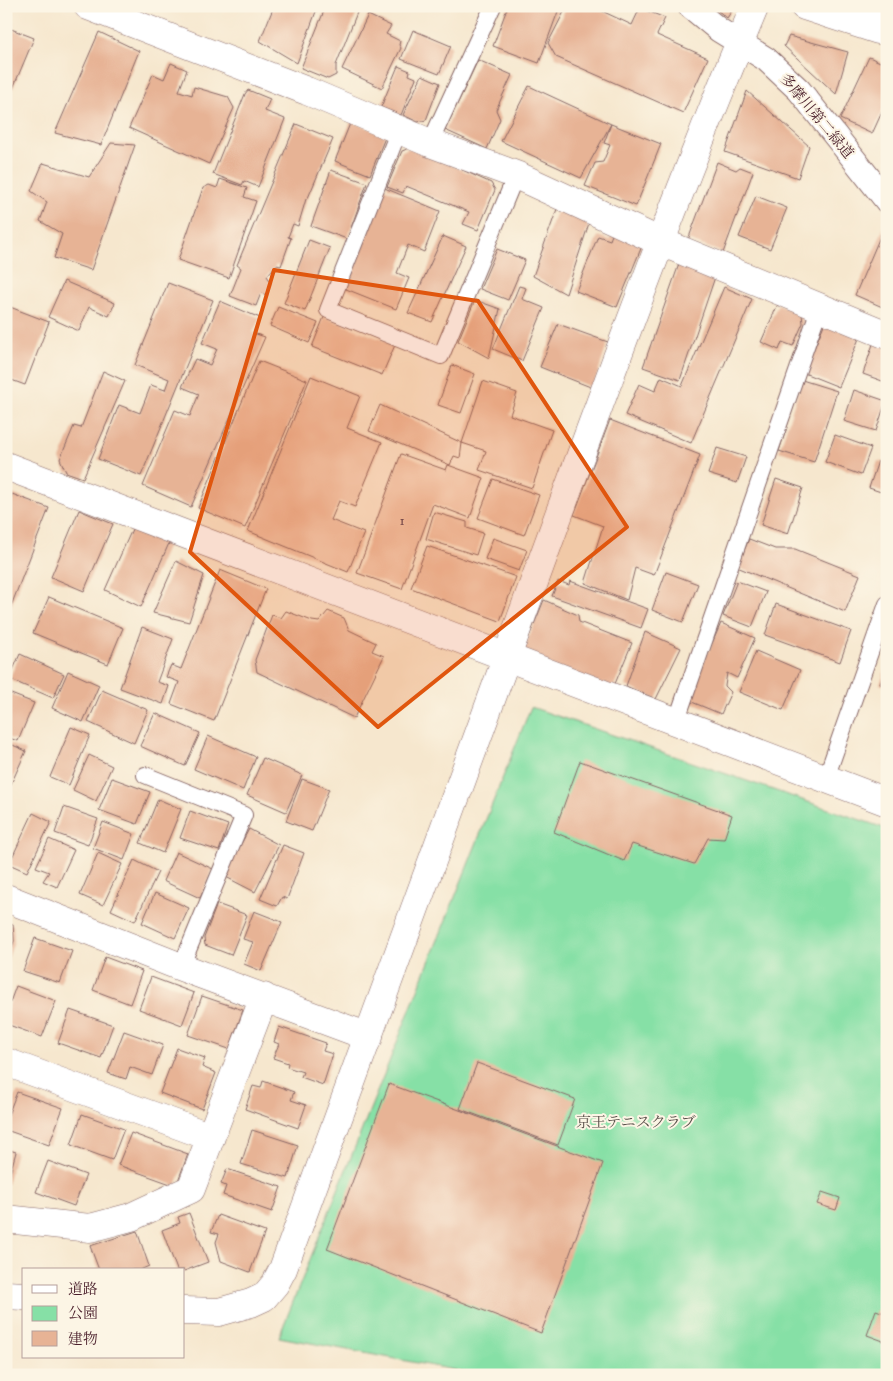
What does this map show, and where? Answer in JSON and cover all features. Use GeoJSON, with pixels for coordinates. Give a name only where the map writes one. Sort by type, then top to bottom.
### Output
{"type":"FeatureCollection","features":[{"type":"Feature","properties":{"kind":"street"},"geometry":{"type":"LineString","coordinates":[[88,6],[307,91],[430,144],[516,175],[661,242],[887,334]]}},
{"type":"Feature","properties":{"kind":"street","name":"多摩川第二緑道"},"geometry":{"type":"LineString","coordinates":[[690,6],[720,30],[766,59],[799,90],[887,201]]}},
{"type":"Feature","properties":{"kind":"street"},"geometry":{"type":"LineString","coordinates":[[185,1311],[219,1312],[235,1309],[264,1297],[283,1269],[506,658],[661,242],[739,42],[755,6]]}},
{"type":"Feature","properties":{"kind":"street"},"geometry":{"type":"LineString","coordinates":[[804,6],[878,30],[887,30]]}},
{"type":"Feature","properties":{"kind":"street"},"geometry":{"type":"LineString","coordinates":[[876,6],[887,14]]}},
{"type":"Feature","properties":{"kind":"street"},"geometry":{"type":"LineString","coordinates":[[6,466],[887,802]]}},
{"type":"Feature","properties":{"kind":"street"},"geometry":{"type":"LineString","coordinates":[[6,898],[181,967],[369,1037]]}},
{"type":"Feature","properties":{"kind":"street"},"geometry":{"type":"LineString","coordinates":[[6,1219],[90,1228],[131,1217],[191,1189],[264,997]]}},
{"type":"Feature","properties":{"kind":"street"},"geometry":{"type":"LineString","coordinates":[[6,1062],[211,1137]]}},
{"type":"Feature","properties":{"kind":"street"},"geometry":{"type":"LineString","coordinates":[[6,1294],[22,1296]]}},
{"type":"Feature","properties":{"kind":"lane"},"geometry":{"type":"LineString","coordinates":[[430,144],[493,6]]}},
{"type":"Feature","properties":{"kind":"lane"},"geometry":{"type":"LineString","coordinates":[[399,130],[328,310],[441,356],[516,175]]}},
{"type":"Feature","properties":{"kind":"lane"},"geometry":{"type":"LineString","coordinates":[[676,722],[820,306]]}},
{"type":"Feature","properties":{"kind":"lane"},"geometry":{"type":"LineString","coordinates":[[826,778],[887,604]]}},
{"type":"Feature","properties":{"kind":"lane"},"geometry":{"type":"LineString","coordinates":[[145,775],[244,815],[181,967]]}},
{"type":"Feature","properties":{"kind":"highlighted area"},"geometry":{"type":"Polygon","coordinates":[[[274,270],[478,301],[627,527],[378,727],[190,552],[274,270]]]}},
{"type":"Feature","properties":{"kind":"green space","name":"京王テニスクラブ"},"geometry":{"type":"Polygon","coordinates":[[[531,707],[887,829],[887,1375],[481,1375],[279,1337],[531,707]]]}},
{"type":"Feature","properties":{"kind":"building"},"geometry":{"type":"Polygon","coordinates":[[[274,6],[318,6],[297,63],[260,41],[274,6]]]}},
{"type":"Feature","properties":{"kind":"building"},"geometry":{"type":"Polygon","coordinates":[[[326,6],[349,6],[358,10],[336,65],[336,75],[328,79],[301,68],[326,6]]]}},
{"type":"Feature","properties":{"kind":"building"},"geometry":{"type":"Polygon","coordinates":[[[508,6],[560,6],[539,63],[493,46],[508,6]]]}},
{"type":"Feature","properties":{"kind":"building"},"geometry":{"type":"Polygon","coordinates":[[[567,6],[591,6],[632,25],[640,8],[665,18],[657,35],[708,58],[683,113],[556,57],[548,43],[567,6]]]}},
{"type":"Feature","properties":{"kind":"building"},"geometry":{"type":"Polygon","coordinates":[[[712,6],[735,6],[727,18],[712,6]]]}},
{"type":"Feature","properties":{"kind":"building"},"geometry":{"type":"Polygon","coordinates":[[[368,15],[391,26],[386,34],[400,41],[399,45],[401,48],[382,88],[342,69],[368,15]]]}},
{"type":"Feature","properties":{"kind":"building"},"geometry":{"type":"Polygon","coordinates":[[[6,27],[34,38],[6,105],[6,27]]]}},
{"type":"Feature","properties":{"kind":"building"},"geometry":{"type":"Polygon","coordinates":[[[413,30],[451,46],[439,74],[401,59],[413,30]]]}},
{"type":"Feature","properties":{"kind":"building"},"geometry":{"type":"Polygon","coordinates":[[[99,32],[139,51],[101,145],[55,133],[99,32]]]}},
{"type":"Feature","properties":{"kind":"building"},"geometry":{"type":"Polygon","coordinates":[[[789,36],[848,52],[836,94],[784,46],[789,36]]]}},
{"type":"Feature","properties":{"kind":"building"},"geometry":{"type":"Polygon","coordinates":[[[869,57],[887,65],[887,101],[872,134],[840,119],[869,57]]]}},
{"type":"Feature","properties":{"kind":"building"},"geometry":{"type":"Polygon","coordinates":[[[478,60],[512,75],[496,110],[500,119],[487,149],[445,130],[478,60]]]}},
{"type":"Feature","properties":{"kind":"building"},"geometry":{"type":"Polygon","coordinates":[[[171,63],[187,70],[179,91],[192,95],[194,87],[228,97],[234,108],[209,164],[129,128],[153,74],[164,79],[171,63]]]}},
{"type":"Feature","properties":{"kind":"building"},"geometry":{"type":"Polygon","coordinates":[[[398,66],[410,71],[409,75],[416,78],[401,115],[381,107],[398,66]]]}},
{"type":"Feature","properties":{"kind":"building"},"geometry":{"type":"Polygon","coordinates":[[[422,75],[440,83],[426,120],[418,122],[403,115],[422,75]]]}},
{"type":"Feature","properties":{"kind":"building"},"geometry":{"type":"Polygon","coordinates":[[[529,86],[611,124],[581,178],[501,141],[529,86]]]}},
{"type":"Feature","properties":{"kind":"building"},"geometry":{"type":"Polygon","coordinates":[[[248,90],[270,99],[265,111],[285,119],[258,187],[244,181],[242,185],[213,174],[248,90]]]}},
{"type":"Feature","properties":{"kind":"building"},"geometry":{"type":"Polygon","coordinates":[[[747,91],[809,146],[798,178],[725,152],[747,91]]]}},
{"type":"Feature","properties":{"kind":"building"},"geometry":{"type":"Polygon","coordinates":[[[351,121],[386,135],[370,175],[335,161],[351,121]]]}},
{"type":"Feature","properties":{"kind":"building"},"geometry":{"type":"Polygon","coordinates":[[[296,124],[333,139],[306,199],[298,226],[293,224],[288,237],[291,238],[281,266],[276,265],[267,276],[271,282],[267,295],[261,293],[256,306],[230,296],[241,268],[237,265],[296,124]]]}},
{"type":"Feature","properties":{"kind":"building"},"geometry":{"type":"Polygon","coordinates":[[[611,124],[661,144],[636,206],[585,186],[595,163],[603,162],[610,145],[604,143],[611,124]]]}},
{"type":"Feature","properties":{"kind":"building"},"geometry":{"type":"Polygon","coordinates":[[[111,143],[135,145],[91,270],[54,258],[62,234],[40,221],[47,202],[31,191],[43,163],[89,177],[111,143]]]}},
{"type":"Feature","properties":{"kind":"building"},"geometry":{"type":"Polygon","coordinates":[[[412,147],[491,183],[495,190],[478,230],[463,224],[469,212],[406,186],[403,193],[387,187],[402,151],[412,147]]]}},
{"type":"Feature","properties":{"kind":"building"},"geometry":{"type":"Polygon","coordinates":[[[717,162],[736,170],[740,167],[753,172],[723,253],[688,240],[717,162]]]}},
{"type":"Feature","properties":{"kind":"building"},"geometry":{"type":"Polygon","coordinates":[[[331,170],[367,183],[347,239],[311,226],[331,170]]]}},
{"type":"Feature","properties":{"kind":"building"},"geometry":{"type":"Polygon","coordinates":[[[220,179],[247,188],[244,197],[256,201],[229,278],[178,260],[203,188],[209,185],[217,188],[220,179]]]}},
{"type":"Feature","properties":{"kind":"building"},"geometry":{"type":"Polygon","coordinates":[[[382,187],[440,211],[424,252],[408,245],[397,273],[409,278],[396,309],[341,287],[382,187]]]}},
{"type":"Feature","properties":{"kind":"building"},"geometry":{"type":"Polygon","coordinates":[[[756,196],[787,208],[770,249],[739,237],[756,196]]]}},
{"type":"Feature","properties":{"kind":"building"},"geometry":{"type":"Polygon","coordinates":[[[557,209],[590,220],[566,294],[533,276],[557,209]]]}},
{"type":"Feature","properties":{"kind":"building"},"geometry":{"type":"Polygon","coordinates":[[[885,225],[887,226],[887,309],[855,295],[885,225]]]}},
{"type":"Feature","properties":{"kind":"building"},"geometry":{"type":"Polygon","coordinates":[[[614,229],[644,241],[617,307],[576,291],[598,236],[610,240],[614,229]]]}},
{"type":"Feature","properties":{"kind":"building"},"geometry":{"type":"Polygon","coordinates":[[[443,236],[466,246],[432,322],[408,313],[443,236]]]}},
{"type":"Feature","properties":{"kind":"building"},"geometry":{"type":"Polygon","coordinates":[[[309,240],[330,248],[305,311],[284,303],[309,240]]]}},
{"type":"Feature","properties":{"kind":"building"},"geometry":{"type":"Polygon","coordinates":[[[497,249],[525,260],[508,300],[480,289],[497,249]]]}},
{"type":"Feature","properties":{"kind":"building"},"geometry":{"type":"Polygon","coordinates":[[[679,264],[715,277],[680,380],[643,367],[679,264]]]}},
{"type":"Feature","properties":{"kind":"building"},"geometry":{"type":"Polygon","coordinates":[[[64,281],[115,303],[109,316],[89,307],[79,331],[48,317],[64,281]]]}},
{"type":"Feature","properties":{"kind":"building"},"geometry":{"type":"Polygon","coordinates":[[[168,283],[213,300],[141,476],[98,459],[119,405],[140,413],[151,385],[165,390],[169,379],[135,365],[168,283]]]}},
{"type":"Feature","properties":{"kind":"building"},"geometry":{"type":"Polygon","coordinates":[[[519,286],[526,288],[522,299],[544,308],[522,361],[493,349],[519,286]]]}},
{"type":"Feature","properties":{"kind":"building"},"geometry":{"type":"Polygon","coordinates":[[[724,287],[752,299],[691,443],[625,415],[639,384],[655,391],[661,377],[682,386],[724,287]]]}},
{"type":"Feature","properties":{"kind":"building"},"geometry":{"type":"Polygon","coordinates":[[[475,300],[500,309],[489,358],[458,341],[475,300]]]}},
{"type":"Feature","properties":{"kind":"building"},"geometry":{"type":"Polygon","coordinates":[[[220,301],[260,318],[253,333],[265,337],[191,507],[143,486],[175,410],[190,416],[199,394],[182,387],[195,359],[210,365],[217,349],[202,343],[220,301]]]}},
{"type":"Feature","properties":{"kind":"building"},"geometry":{"type":"Polygon","coordinates":[[[778,304],[802,314],[803,323],[793,346],[782,342],[779,350],[761,342],[778,304]]]}},
{"type":"Feature","properties":{"kind":"building"},"geometry":{"type":"Polygon","coordinates":[[[10,307],[49,322],[25,385],[6,378],[6,319],[10,307]]]}},
{"type":"Feature","properties":{"kind":"building"},"geometry":{"type":"Polygon","coordinates":[[[278,307],[318,323],[309,343],[270,326],[278,307]]]}},
{"type":"Feature","properties":{"kind":"building"},"geometry":{"type":"Polygon","coordinates":[[[324,317],[395,345],[382,375],[312,347],[324,317]]]}},
{"type":"Feature","properties":{"kind":"building"},"geometry":{"type":"Polygon","coordinates":[[[825,322],[860,336],[839,387],[804,373],[825,322]]]}},
{"type":"Feature","properties":{"kind":"building"},"geometry":{"type":"Polygon","coordinates":[[[558,324],[608,342],[593,388],[540,367],[558,324]]]}},
{"type":"Feature","properties":{"kind":"building"},"geometry":{"type":"Polygon","coordinates":[[[874,341],[887,345],[887,376],[885,382],[863,374],[874,341]]]}},
{"type":"Feature","properties":{"kind":"building"},"geometry":{"type":"Polygon","coordinates":[[[259,361],[307,380],[245,528],[198,508],[259,361]]]}},
{"type":"Feature","properties":{"kind":"building"},"geometry":{"type":"Polygon","coordinates":[[[452,365],[475,374],[461,413],[438,405],[452,365]]]}},
{"type":"Feature","properties":{"kind":"building"},"geometry":{"type":"Polygon","coordinates":[[[103,371],[125,381],[83,478],[66,472],[60,459],[74,426],[81,428],[103,371]]]}},
{"type":"Feature","properties":{"kind":"building"},"geometry":{"type":"Polygon","coordinates":[[[311,376],[360,396],[347,428],[382,442],[355,507],[339,501],[331,520],[364,533],[348,572],[248,531],[311,376]]]}},
{"type":"Feature","properties":{"kind":"building"},"geometry":{"type":"Polygon","coordinates":[[[802,380],[837,391],[814,462],[779,451],[802,380]]]}},
{"type":"Feature","properties":{"kind":"building"},"geometry":{"type":"Polygon","coordinates":[[[483,381],[517,393],[510,415],[552,430],[532,488],[479,470],[486,451],[462,443],[483,381]]]}},
{"type":"Feature","properties":{"kind":"building"},"geometry":{"type":"Polygon","coordinates":[[[854,390],[886,401],[876,431],[844,421],[854,390]]]}},
{"type":"Feature","properties":{"kind":"building"},"geometry":{"type":"Polygon","coordinates":[[[380,405],[462,443],[460,458],[454,456],[450,465],[369,431],[380,405]]]}},
{"type":"Feature","properties":{"kind":"building"},"geometry":{"type":"Polygon","coordinates":[[[610,420],[700,455],[654,575],[635,568],[627,600],[585,583],[603,526],[574,515],[610,420]]]}},
{"type":"Feature","properties":{"kind":"building"},"geometry":{"type":"Polygon","coordinates":[[[835,435],[871,448],[861,475],[825,462],[835,435]]]}},
{"type":"Feature","properties":{"kind":"building"},"geometry":{"type":"Polygon","coordinates":[[[717,448],[746,457],[737,483],[708,474],[717,448]]]}},
{"type":"Feature","properties":{"kind":"building"},"geometry":{"type":"Polygon","coordinates":[[[401,454],[446,470],[448,465],[484,478],[470,518],[433,504],[402,589],[357,573],[401,454]]]}},
{"type":"Feature","properties":{"kind":"building"},"geometry":{"type":"Polygon","coordinates":[[[878,461],[887,463],[887,494],[869,488],[878,461]]]}},
{"type":"Feature","properties":{"kind":"building"},"geometry":{"type":"Polygon","coordinates":[[[493,479],[539,495],[524,535],[478,518],[493,479]]]}},
{"type":"Feature","properties":{"kind":"building"},"geometry":{"type":"Polygon","coordinates":[[[776,479],[803,488],[788,534],[761,525],[776,479]]]}},
{"type":"Feature","properties":{"kind":"building"},"geometry":{"type":"Polygon","coordinates":[[[12,494],[49,508],[6,619],[6,511],[12,494]]]}},
{"type":"Feature","properties":{"kind":"building"},"geometry":{"type":"Polygon","coordinates":[[[79,510],[113,524],[84,591],[51,577],[79,510]]]}},
{"type":"Feature","properties":{"kind":"building"},"geometry":{"type":"Polygon","coordinates":[[[434,512],[467,522],[467,528],[483,533],[476,555],[426,539],[434,512]]]}},
{"type":"Feature","properties":{"kind":"building"},"geometry":{"type":"Polygon","coordinates":[[[133,527],[170,541],[141,607],[105,590],[133,527]]]}},
{"type":"Feature","properties":{"kind":"building"},"geometry":{"type":"Polygon","coordinates":[[[493,538],[527,550],[519,571],[485,559],[493,538]]]}},
{"type":"Feature","properties":{"kind":"building"},"geometry":{"type":"Polygon","coordinates":[[[749,539],[775,549],[795,549],[860,575],[845,612],[737,567],[749,539]]]}},
{"type":"Feature","properties":{"kind":"building"},"geometry":{"type":"Polygon","coordinates":[[[427,546],[516,577],[500,621],[411,588],[427,546]]]}},
{"type":"Feature","properties":{"kind":"building"},"geometry":{"type":"Polygon","coordinates":[[[176,561],[204,575],[189,622],[153,613],[176,561]]]}},
{"type":"Feature","properties":{"kind":"building"},"geometry":{"type":"Polygon","coordinates":[[[220,570],[266,589],[214,721],[171,704],[179,682],[166,677],[171,665],[181,669],[220,570]]]}},
{"type":"Feature","properties":{"kind":"building"},"geometry":{"type":"Polygon","coordinates":[[[666,572],[698,584],[683,622],[652,610],[666,572]]]}},
{"type":"Feature","properties":{"kind":"building"},"geometry":{"type":"Polygon","coordinates":[[[558,581],[569,585],[570,581],[648,609],[641,628],[552,596],[558,581]]]}},
{"type":"Feature","properties":{"kind":"building"},"geometry":{"type":"Polygon","coordinates":[[[737,581],[766,592],[752,627],[723,616],[737,581]]]}},
{"type":"Feature","properties":{"kind":"building"},"geometry":{"type":"Polygon","coordinates":[[[49,597],[123,628],[108,664],[33,633],[49,597]]]}},
{"type":"Feature","properties":{"kind":"building"},"geometry":{"type":"Polygon","coordinates":[[[544,600],[578,615],[579,622],[632,643],[612,691],[522,654],[544,600]]]}},
{"type":"Feature","properties":{"kind":"building"},"geometry":{"type":"Polygon","coordinates":[[[776,604],[851,631],[840,662],[765,635],[776,604]]]}},
{"type":"Feature","properties":{"kind":"building"},"geometry":{"type":"Polygon","coordinates":[[[286,611],[319,622],[328,611],[344,618],[349,630],[376,643],[372,651],[384,656],[354,718],[257,672],[255,660],[272,615],[281,618],[286,611]]]}},
{"type":"Feature","properties":{"kind":"building"},"geometry":{"type":"Polygon","coordinates":[[[721,623],[755,638],[737,678],[727,673],[725,686],[731,692],[721,714],[687,700],[721,623]]]}},
{"type":"Feature","properties":{"kind":"building"},"geometry":{"type":"Polygon","coordinates":[[[142,627],[173,639],[157,682],[169,686],[163,704],[120,688],[142,627]]]}},
{"type":"Feature","properties":{"kind":"building"},"geometry":{"type":"Polygon","coordinates":[[[645,632],[681,648],[656,699],[626,686],[645,632]]]}},
{"type":"Feature","properties":{"kind":"building"},"geometry":{"type":"Polygon","coordinates":[[[756,651],[800,670],[783,710],[739,692],[756,651]]]}},
{"type":"Feature","properties":{"kind":"building"},"geometry":{"type":"Polygon","coordinates":[[[20,654],[64,674],[53,698],[9,679],[20,654]]]}},
{"type":"Feature","properties":{"kind":"building"},"geometry":{"type":"Polygon","coordinates":[[[887,666],[887,687],[880,684],[887,666]]]}},
{"type":"Feature","properties":{"kind":"building"},"geometry":{"type":"Polygon","coordinates":[[[68,671],[99,685],[83,722],[52,708],[68,671]]]}},
{"type":"Feature","properties":{"kind":"building"},"geometry":{"type":"Polygon","coordinates":[[[102,690],[148,710],[134,743],[88,722],[102,690]]]}},
{"type":"Feature","properties":{"kind":"building"},"geometry":{"type":"Polygon","coordinates":[[[6,692],[34,703],[18,741],[6,737],[6,692]]]}},
{"type":"Feature","properties":{"kind":"building"},"geometry":{"type":"Polygon","coordinates":[[[155,713],[200,733],[185,766],[140,746],[155,713]]]}},
{"type":"Feature","properties":{"kind":"building"},"geometry":{"type":"Polygon","coordinates":[[[71,727],[90,735],[69,785],[50,777],[71,727]]]}},
{"type":"Feature","properties":{"kind":"building"},"geometry":{"type":"Polygon","coordinates":[[[208,736],[256,757],[243,790],[194,769],[208,736]]]}},
{"type":"Feature","properties":{"kind":"building"},"geometry":{"type":"Polygon","coordinates":[[[6,742],[26,751],[6,795],[6,742]]]}},
{"type":"Feature","properties":{"kind":"building"},"geometry":{"type":"Polygon","coordinates":[[[89,755],[112,766],[96,801],[73,790],[89,755]]]}},
{"type":"Feature","properties":{"kind":"building"},"geometry":{"type":"Polygon","coordinates":[[[263,758],[302,775],[286,812],[247,795],[263,758]]]}},
{"type":"Feature","properties":{"kind":"building"},"geometry":{"type":"Polygon","coordinates":[[[580,761],[732,815],[724,839],[708,838],[694,864],[632,844],[624,861],[554,832],[580,761]]]}},
{"type":"Feature","properties":{"kind":"building"},"geometry":{"type":"Polygon","coordinates":[[[112,778],[150,792],[137,824],[99,810],[112,778]]]}},
{"type":"Feature","properties":{"kind":"building"},"geometry":{"type":"Polygon","coordinates":[[[302,779],[329,789],[312,831],[286,821],[302,779]]]}},
{"type":"Feature","properties":{"kind":"building"},"geometry":{"type":"Polygon","coordinates":[[[158,799],[181,809],[163,853],[140,843],[158,799]]]}},
{"type":"Feature","properties":{"kind":"building"},"geometry":{"type":"Polygon","coordinates":[[[64,807],[98,819],[88,845],[55,833],[64,807]]]}},
{"type":"Feature","properties":{"kind":"building"},"geometry":{"type":"Polygon","coordinates":[[[190,811],[228,825],[219,851],[180,838],[190,811]]]}},
{"type":"Feature","properties":{"kind":"building"},"geometry":{"type":"Polygon","coordinates":[[[33,813],[51,822],[27,872],[9,864],[33,813]]]}},
{"type":"Feature","properties":{"kind":"building"},"geometry":{"type":"Polygon","coordinates":[[[103,822],[134,834],[124,860],[93,848],[103,822]]]}},
{"type":"Feature","properties":{"kind":"building"},"geometry":{"type":"Polygon","coordinates":[[[249,829],[279,845],[255,892],[224,876],[249,829]]]}},
{"type":"Feature","properties":{"kind":"building"},"geometry":{"type":"Polygon","coordinates":[[[49,839],[74,850],[57,887],[43,881],[49,872],[36,867],[49,839]]]}},
{"type":"Feature","properties":{"kind":"building"},"geometry":{"type":"Polygon","coordinates":[[[283,845],[304,853],[287,899],[282,897],[277,906],[260,899],[283,845]]]}},
{"type":"Feature","properties":{"kind":"building"},"geometry":{"type":"Polygon","coordinates":[[[176,852],[213,869],[200,898],[163,881],[176,852]]]}},
{"type":"Feature","properties":{"kind":"building"},"geometry":{"type":"Polygon","coordinates":[[[98,853],[122,864],[103,905],[80,895],[98,853]]]}},
{"type":"Feature","properties":{"kind":"building"},"geometry":{"type":"Polygon","coordinates":[[[134,860],[158,872],[135,921],[111,910],[134,860]]]}},
{"type":"Feature","properties":{"kind":"building"},"geometry":{"type":"Polygon","coordinates":[[[155,893],[189,908],[175,938],[142,923],[155,893]]]}},
{"type":"Feature","properties":{"kind":"building"},"geometry":{"type":"Polygon","coordinates":[[[217,904],[247,915],[231,955],[205,945],[204,938],[217,904]]]}},
{"type":"Feature","properties":{"kind":"building"},"geometry":{"type":"Polygon","coordinates":[[[254,911],[282,922],[261,971],[244,964],[253,942],[243,939],[254,911]]]}},
{"type":"Feature","properties":{"kind":"building"},"geometry":{"type":"Polygon","coordinates":[[[6,923],[13,925],[14,941],[7,962],[6,923]]]}},
{"type":"Feature","properties":{"kind":"building"},"geometry":{"type":"Polygon","coordinates":[[[35,938],[72,951],[60,983],[23,971],[35,938]]]}},
{"type":"Feature","properties":{"kind":"building"},"geometry":{"type":"Polygon","coordinates":[[[105,957],[142,971],[130,1004],[93,990],[105,957]]]}},
{"type":"Feature","properties":{"kind":"building"},"geometry":{"type":"Polygon","coordinates":[[[151,977],[194,993],[182,1025],[139,1009],[151,977]]]}},
{"type":"Feature","properties":{"kind":"building"},"geometry":{"type":"Polygon","coordinates":[[[16,986],[56,1001],[42,1037],[6,1024],[6,1013],[16,986]]]}},
{"type":"Feature","properties":{"kind":"building"},"geometry":{"type":"Polygon","coordinates":[[[202,996],[243,1010],[229,1049],[188,1035],[202,996]]]}},
{"type":"Feature","properties":{"kind":"building"},"geometry":{"type":"Polygon","coordinates":[[[70,1010],[113,1025],[101,1058],[58,1043],[70,1010]]]}},
{"type":"Feature","properties":{"kind":"building"},"geometry":{"type":"Polygon","coordinates":[[[279,1027],[326,1043],[323,1051],[333,1054],[323,1085],[301,1077],[303,1072],[287,1067],[288,1063],[273,1058],[279,1044],[274,1042],[279,1027]]]}},
{"type":"Feature","properties":{"kind":"building"},"geometry":{"type":"Polygon","coordinates":[[[124,1031],[163,1045],[152,1075],[130,1067],[126,1079],[108,1073],[124,1031]]]}},
{"type":"Feature","properties":{"kind":"building"},"geometry":{"type":"Polygon","coordinates":[[[177,1048],[205,1058],[202,1067],[216,1073],[202,1109],[160,1093],[177,1048]]]}},
{"type":"Feature","properties":{"kind":"building"},"geometry":{"type":"Polygon","coordinates":[[[477,1063],[575,1099],[558,1145],[460,1109],[477,1063]]]}},
{"type":"Feature","properties":{"kind":"building"},"geometry":{"type":"Polygon","coordinates":[[[263,1081],[294,1092],[291,1100],[306,1105],[298,1128],[245,1109],[253,1086],[261,1088],[263,1081]]]}},
{"type":"Feature","properties":{"kind":"building"},"geometry":{"type":"Polygon","coordinates":[[[389,1084],[603,1163],[541,1333],[327,1249],[389,1084]]]}},
{"type":"Feature","properties":{"kind":"building"},"geometry":{"type":"Polygon","coordinates":[[[17,1092],[63,1108],[49,1145],[6,1130],[6,1120],[17,1092]]]}},
{"type":"Feature","properties":{"kind":"building"},"geometry":{"type":"Polygon","coordinates":[[[82,1114],[124,1129],[112,1160],[71,1145],[82,1114]]]}},
{"type":"Feature","properties":{"kind":"building"},"geometry":{"type":"Polygon","coordinates":[[[252,1130],[298,1145],[288,1178],[241,1164],[252,1130]]]}},
{"type":"Feature","properties":{"kind":"building"},"geometry":{"type":"Polygon","coordinates":[[[131,1133],[188,1154],[176,1186],[118,1165],[131,1133]]]}},
{"type":"Feature","properties":{"kind":"building"},"geometry":{"type":"Polygon","coordinates":[[[6,1149],[16,1152],[7,1184],[6,1184],[6,1149]]]}},
{"type":"Feature","properties":{"kind":"building"},"geometry":{"type":"Polygon","coordinates":[[[48,1161],[86,1175],[74,1206],[36,1192],[48,1161]]]}},
{"type":"Feature","properties":{"kind":"building"},"geometry":{"type":"Polygon","coordinates":[[[227,1169],[281,1187],[272,1212],[223,1195],[226,1186],[221,1184],[227,1169]]]}},
{"type":"Feature","properties":{"kind":"building"},"geometry":{"type":"Polygon","coordinates":[[[822,1192],[840,1198],[836,1210],[817,1204],[822,1192]]]}},
{"type":"Feature","properties":{"kind":"building"},"geometry":{"type":"Polygon","coordinates":[[[189,1213],[208,1262],[185,1271],[185,1268],[176,1268],[162,1230],[180,1223],[178,1217],[189,1213]]]}},
{"type":"Feature","properties":{"kind":"building"},"geometry":{"type":"Polygon","coordinates":[[[218,1215],[265,1232],[250,1272],[221,1261],[216,1242],[219,1234],[211,1232],[218,1215]]]}},
{"type":"Feature","properties":{"kind":"building"},"geometry":{"type":"Polygon","coordinates":[[[137,1231],[149,1266],[144,1268],[98,1268],[90,1246],[137,1231]]]}},
{"type":"Feature","properties":{"kind":"building"},"geometry":{"type":"Polygon","coordinates":[[[876,1310],[887,1314],[886,1342],[867,1335],[876,1310]]]}}]}
